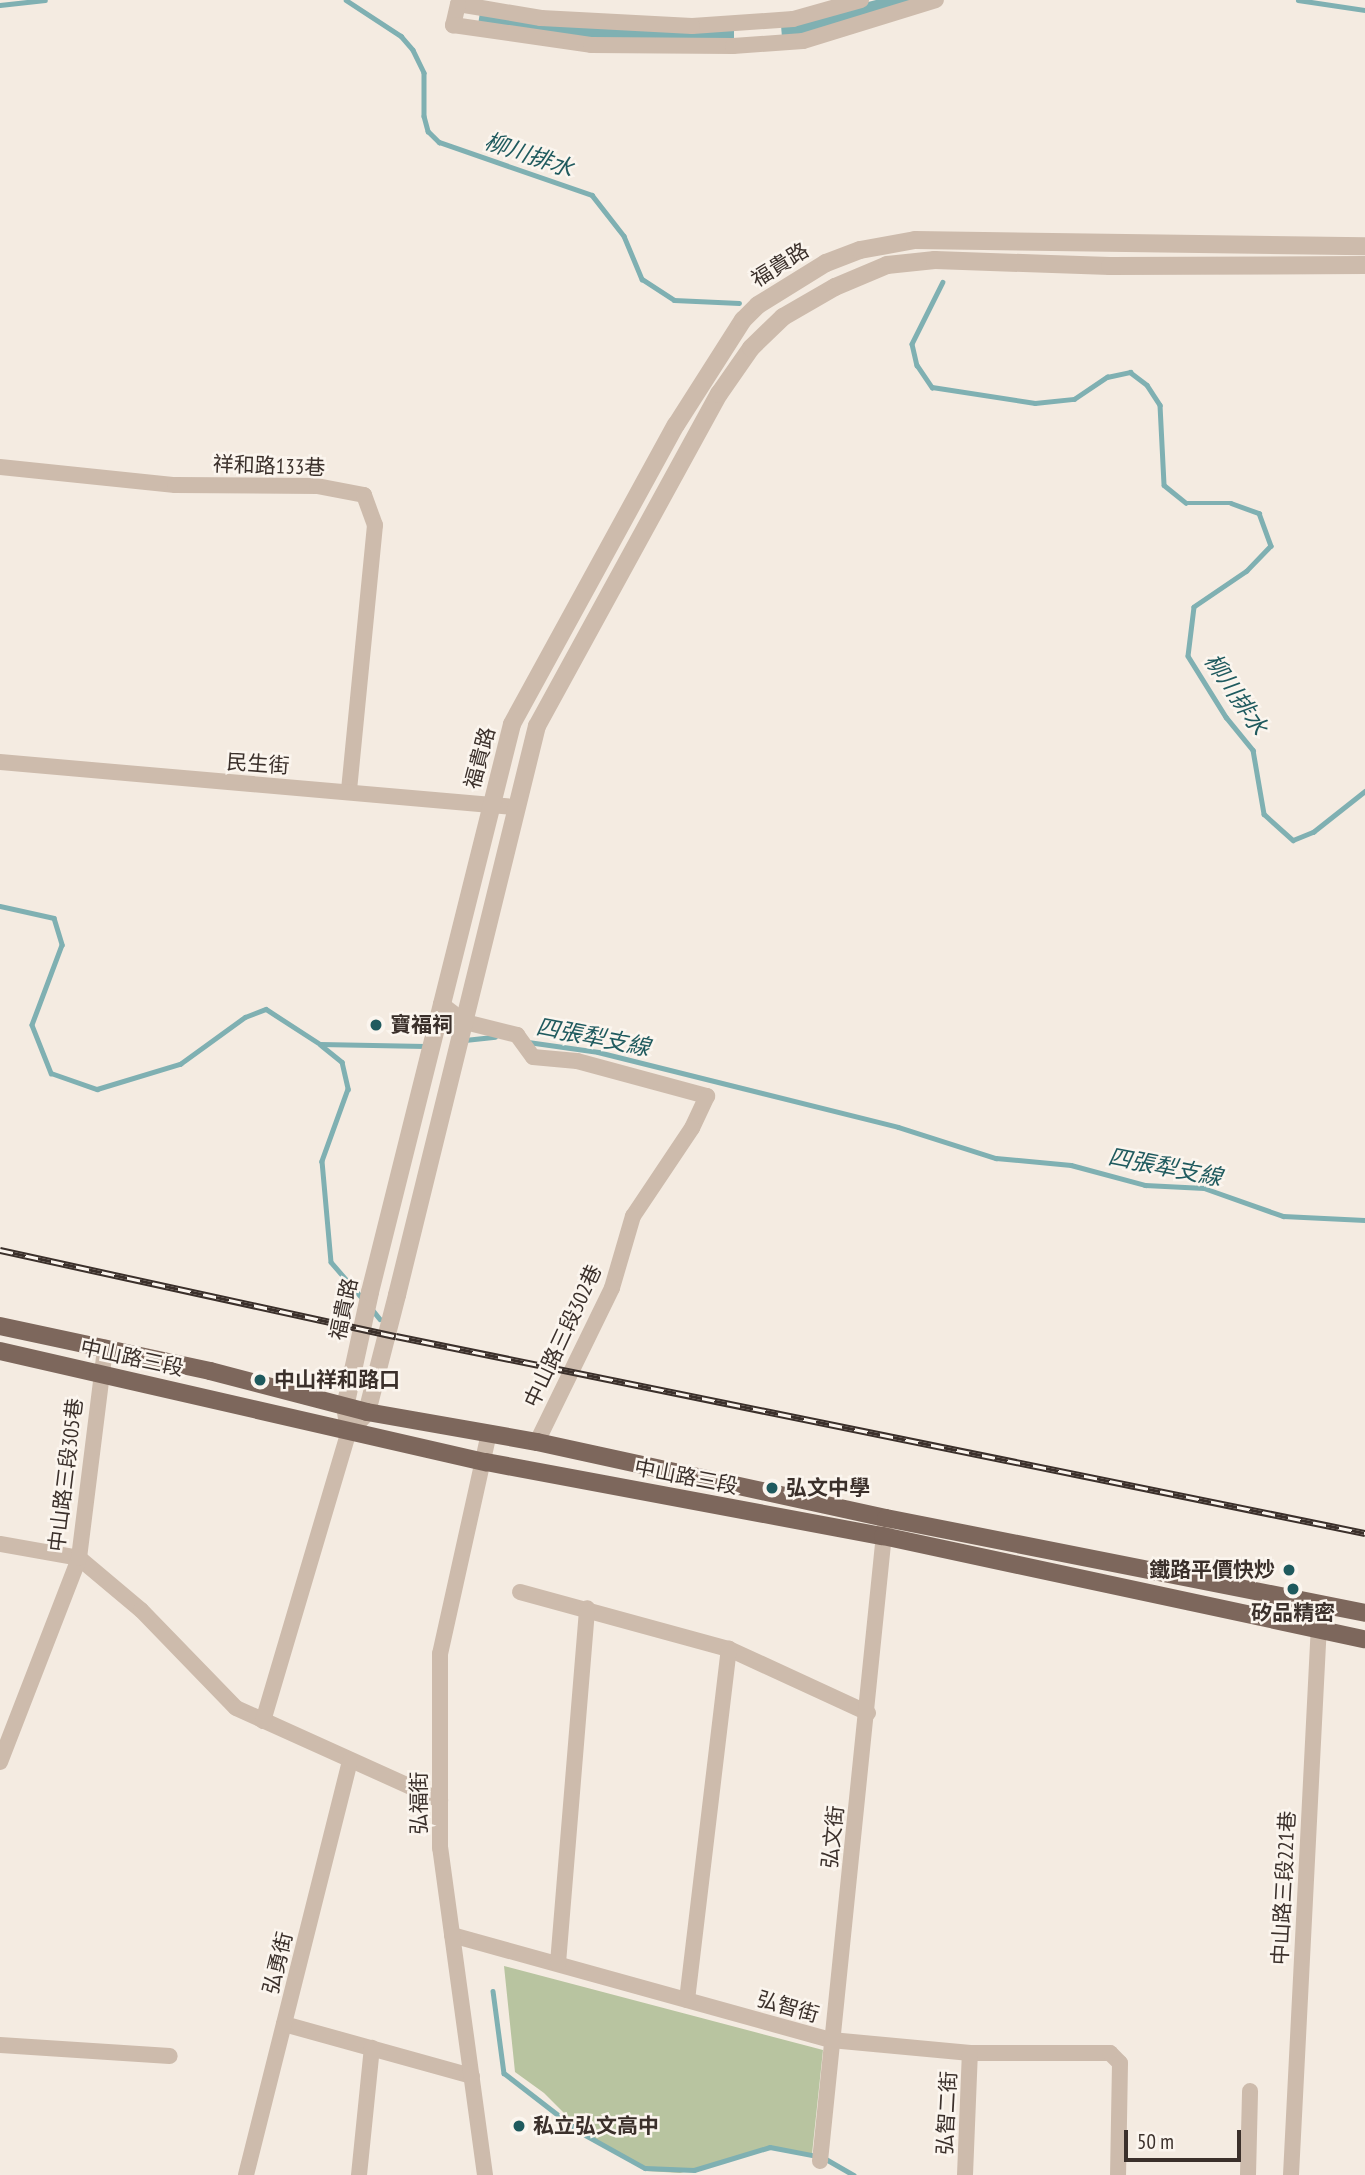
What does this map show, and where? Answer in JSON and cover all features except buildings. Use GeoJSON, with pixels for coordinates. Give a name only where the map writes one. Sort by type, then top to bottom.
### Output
{"type":"FeatureCollection","features":[{"type":"Feature","properties":{"kind":"main road","name":"中山路三段"},"geometry":{"type":"LineString","coordinates":[[0,1326],[105,1348],[367,1412],[537,1442],[886,1518],[1365,1613]]}},
{"type":"Feature","properties":{"kind":"main road","name":"中山路三段"},"geometry":{"type":"LineString","coordinates":[[0,1351],[486,1462],[883,1536],[1365,1639]]}},
{"type":"Feature","properties":{"kind":"street"},"geometry":{"type":"LineString","coordinates":[[861,0],[801,18],[758,23],[621,25],[541,18],[458,4],[453,25],[612,46],[758,44],[803,41],[936,0]]}},
{"type":"Feature","properties":{"kind":"street"},"geometry":{"type":"LineString","coordinates":[[758,23],[758,44]]}},
{"type":"Feature","properties":{"kind":"street","name":"福貴路"},"geometry":{"type":"LineString","coordinates":[[349,1431],[345,1407],[370,1292],[512,724],[700,384],[732,335],[758,305],[826,263],[860,250],[915,240],[1365,246]]}},
{"type":"Feature","properties":{"kind":"street"},"geometry":{"type":"LineString","coordinates":[[263,1721],[349,1431],[367,1412],[459,1053],[514,807],[537,726],[712,406],[751,348],[783,317],[835,286],[887,265],[935,260],[1111,266],[1365,265]]}},
{"type":"Feature","properties":{"kind":"street","name":"祥和路133巷"},"geometry":{"type":"LineString","coordinates":[[0,467],[175,485],[317,486],[364,495],[375,525],[349,790]]}},
{"type":"Feature","properties":{"kind":"street","name":"民生街"},"geometry":{"type":"LineString","coordinates":[[0,762],[349,790],[514,807]]}},
{"type":"Feature","properties":{"kind":"street","name":"中山路三段302巷"},"geometry":{"type":"LineString","coordinates":[[441,1004],[466,1022],[517,1034],[533,1057],[577,1061],[707,1096],[692,1128],[633,1216],[612,1288],[537,1442]]}},
{"type":"Feature","properties":{"kind":"street","name":"中山路三段305巷"},"geometry":{"type":"LineString","coordinates":[[0,1762],[79,1558],[99,1375],[105,1348]]}},
{"type":"Feature","properties":{"kind":"street","name":"弘福街"},"geometry":{"type":"LineString","coordinates":[[485,2175],[440,1848],[440,1654],[486,1462],[489,1433]]}},
{"type":"Feature","properties":{"kind":"street","name":"弘文街"},"geometry":{"type":"LineString","coordinates":[[820,2161],[886,1518]]}},
{"type":"Feature","properties":{"kind":"street"},"geometry":{"type":"LineString","coordinates":[[0,1544],[79,1558],[141,1610],[236,1708],[440,1800]]}},
{"type":"Feature","properties":{"kind":"street"},"geometry":{"type":"LineString","coordinates":[[520,1591],[729,1649],[867,1713]]}},
{"type":"Feature","properties":{"kind":"street","name":"中山路三段221巷"},"geometry":{"type":"LineString","coordinates":[[1291,2175],[1320,1604]]}},
{"type":"Feature","properties":{"kind":"street"},"geometry":{"type":"LineString","coordinates":[[558,1963],[587,1608]]}},
{"type":"Feature","properties":{"kind":"street"},"geometry":{"type":"LineString","coordinates":[[688,2000],[729,1649]]}},
{"type":"Feature","properties":{"kind":"street","name":"弘勇街"},"geometry":{"type":"LineString","coordinates":[[246,2175],[350,1761]]}},
{"type":"Feature","properties":{"kind":"street","name":"弘智街"},"geometry":{"type":"LineString","coordinates":[[452,1935],[831,2040],[970,2053],[1110,2053],[1119,2063],[1118,2175]]}},
{"type":"Feature","properties":{"kind":"street"},"geometry":{"type":"LineString","coordinates":[[284,2024],[472,2076]]}},
{"type":"Feature","properties":{"kind":"street"},"geometry":{"type":"LineString","coordinates":[[0,2045],[170,2056]]}},
{"type":"Feature","properties":{"kind":"street"},"geometry":{"type":"LineString","coordinates":[[359,2175],[372,2048]]}},
{"type":"Feature","properties":{"kind":"street","name":"弘智二街"},"geometry":{"type":"LineString","coordinates":[[965,2175],[970,2053]]}},
{"type":"Feature","properties":{"kind":"street"},"geometry":{"type":"LineString","coordinates":[[1248,2175],[1250,2091]]}},
{"type":"Feature","properties":{"kind":"green space"},"geometry":{"type":"Polygon","coordinates":[[[504,1966],[823,2050],[812,2154],[769,2149],[680,2173],[647,2171],[582,2131],[544,2093],[515,2072],[504,1966]]]}},
{"type":"Feature","properties":{"kind":"water"},"geometry":{"type":"Polygon","coordinates":[[[876,0],[918,0],[801,37],[782,39],[781,24],[876,0]]]}},
{"type":"Feature","properties":{"kind":"water"},"geometry":{"type":"Polygon","coordinates":[[[480,12],[734,29],[734,41],[627,43],[478,25],[480,12]]]}},
{"type":"Feature","properties":{"kind":"waterway","name":"柳川排水"},"geometry":{"type":"LineString","coordinates":[[0,5],[45,0]]}},
{"type":"Feature","properties":{"kind":"waterway","name":"柳川排水"},"geometry":{"type":"LineString","coordinates":[[346,0],[401,36],[413,50],[424,73],[424,116],[428,131],[439,142],[592,195],[624,236],[642,279],[674,300],[739,303]]}},
{"type":"Feature","properties":{"kind":"waterway"},"geometry":{"type":"LineString","coordinates":[[1298,0],[1365,10]]}},
{"type":"Feature","properties":{"kind":"waterway","name":"柳川排水"},"geometry":{"type":"LineString","coordinates":[[943,282],[912,344],[917,365],[932,387],[1035,403],[1074,399],[1107,377],[1130,372],[1147,385],[1160,405],[1164,485],[1186,503],[1231,503],[1259,513],[1271,546],[1247,571],[1194,607],[1188,656],[1226,717],[1253,750],[1264,814],[1293,840],[1313,832],[1365,791]]}},
{"type":"Feature","properties":{"kind":"waterway","name":"四張犁支線"},"geometry":{"type":"LineString","coordinates":[[0,906],[54,918],[62,945],[32,1025],[51,1073],[97,1089],[180,1064],[245,1017],[266,1009],[320,1044],[425,1046]]}},
{"type":"Feature","properties":{"kind":"waterway","name":"四張犁支線"},"geometry":{"type":"LineString","coordinates":[[465,1040],[495,1037]]}},
{"type":"Feature","properties":{"kind":"waterway","name":"四張犁支線"},"geometry":{"type":"LineString","coordinates":[[528,1042],[598,1052],[898,1127],[996,1158],[1071,1165],[1145,1185],[1204,1188],[1283,1216],[1365,1220]]}},
{"type":"Feature","properties":{"kind":"waterway"},"geometry":{"type":"LineString","coordinates":[[321,1045],[342,1062],[348,1089],[322,1161],[331,1262],[363,1299]]}},
{"type":"Feature","properties":{"kind":"waterway"},"geometry":{"type":"LineString","coordinates":[[371,1308],[380,1319]]}},
{"type":"Feature","properties":{"kind":"waterway"},"geometry":{"type":"LineString","coordinates":[[493,1991],[504,2073],[580,2132],[645,2168],[694,2170],[770,2147],[817,2156]]}},
{"type":"Feature","properties":{"kind":"waterway"},"geometry":{"type":"LineString","coordinates":[[826,2159],[854,2175]]}},
{"type":"Feature","properties":{"kind":"railway"},"geometry":{"type":"LineString","coordinates":[[0,1250],[396,1336],[1365,1533]]}},
{"type":"Feature","properties":{"kind":"place","name":"寶福祠"},"geometry":{"type":"Point","coordinates":[376,1025]}},
{"type":"Feature","properties":{"kind":"place","name":"中山祥和路口"},"geometry":{"type":"Point","coordinates":[260,1380]}},
{"type":"Feature","properties":{"kind":"place","name":"弘文中學"},"geometry":{"type":"Point","coordinates":[772,1488]}},
{"type":"Feature","properties":{"kind":"place","name":"鐵路平價快炒"},"geometry":{"type":"Point","coordinates":[1289,1570]}},
{"type":"Feature","properties":{"kind":"place","name":"矽品精密"},"geometry":{"type":"Point","coordinates":[1293,1589]}},
{"type":"Feature","properties":{"kind":"place","name":"私立弘文高中"},"geometry":{"type":"Point","coordinates":[519,2126]}}]}
